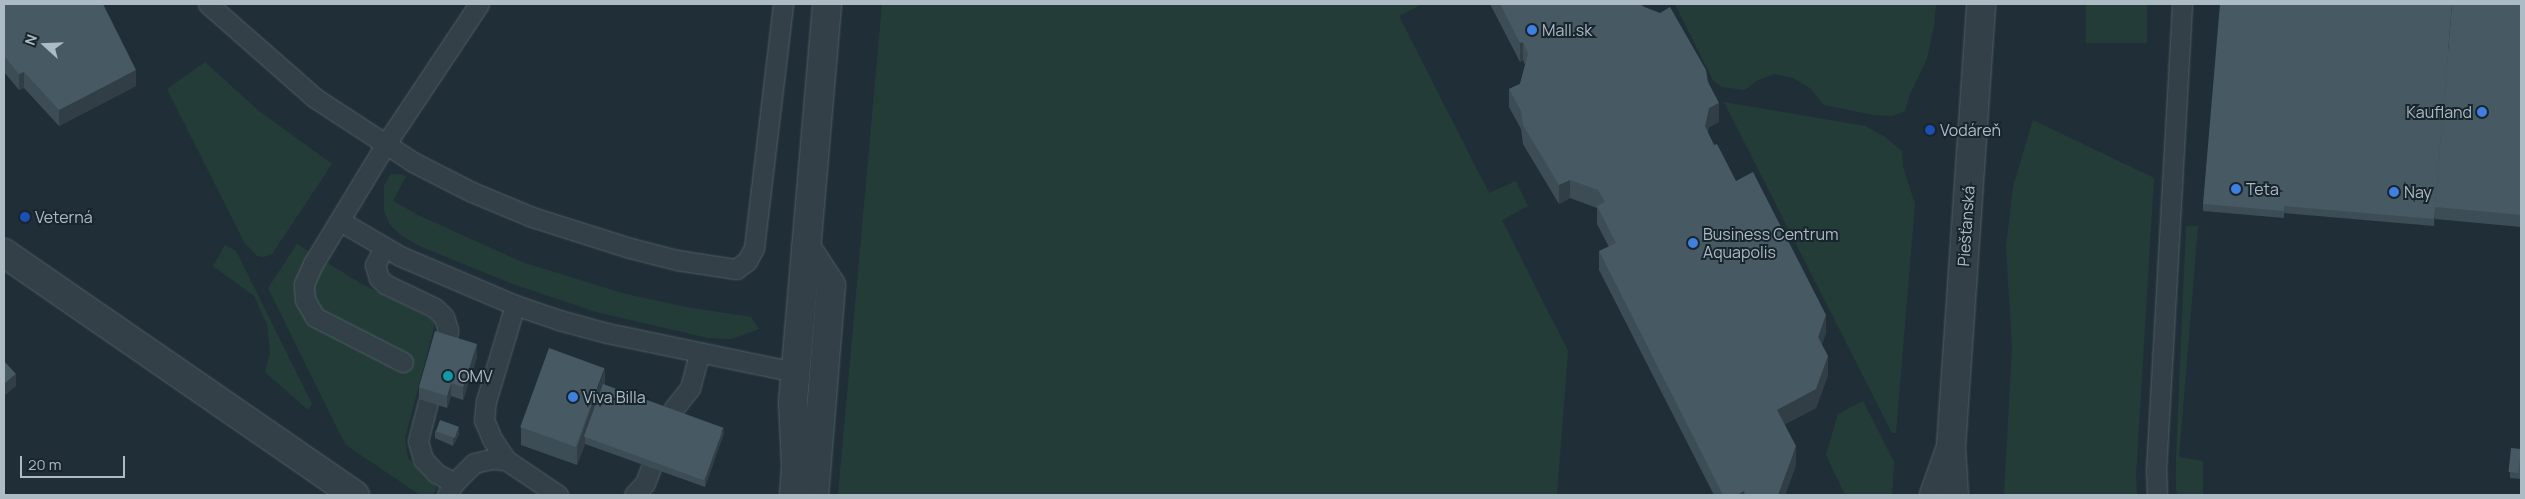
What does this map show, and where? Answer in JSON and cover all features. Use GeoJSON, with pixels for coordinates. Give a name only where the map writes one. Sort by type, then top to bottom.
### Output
{"type":"FeatureCollection","features":[{"type":"Feature","properties":{"kind":"street"},"geometry":{"type":"LineString","coordinates":[[794,495],[796,467],[793,402],[795,372],[827,4]]}},
{"type":"Feature","properties":{"kind":"street","name":"Piešťanská"},"geometry":{"type":"LineString","coordinates":[[1954,495],[1951,447],[1981,4]]}},
{"type":"Feature","properties":{"kind":"street"},"geometry":{"type":"LineString","coordinates":[[806,247],[831,285],[814,495]]}},
{"type":"Feature","properties":{"kind":"street"},"geometry":{"type":"LineString","coordinates":[[4,253],[355,495]]}},
{"type":"Feature","properties":{"kind":"street"},"geometry":{"type":"LineString","coordinates":[[776,495],[778,467],[793,402]]}},
{"type":"Feature","properties":{"kind":"street"},"geometry":{"type":"LineString","coordinates":[[1934,495],[1951,447]]}},
{"type":"Feature","properties":{"kind":"street"},"geometry":{"type":"LineString","coordinates":[[1951,447],[1960,495]]}},
{"type":"Feature","properties":{"kind":"street","name":"Piešťanská"},"geometry":{"type":"LineString","coordinates":[[1940,495],[1951,447]]}},
{"type":"Feature","properties":{"kind":"lane"},"geometry":{"type":"LineString","coordinates":[[208,4],[315,98],[413,162],[472,192],[532,216],[630,248],[677,260],[736,269],[747,261],[754,248],[783,4]]}},
{"type":"Feature","properties":{"kind":"lane"},"geometry":{"type":"LineString","coordinates":[[403,362],[315,316],[305,300],[304,284],[313,264],[385,144],[479,4]]}},
{"type":"Feature","properties":{"kind":"lane"},"geometry":{"type":"LineString","coordinates":[[2158,495],[2156,472],[2182,4]]}},
{"type":"Feature","properties":{"kind":"lane"},"geometry":{"type":"LineString","coordinates":[[340,221],[384,248],[515,305],[607,334],[795,372]]}},
{"type":"Feature","properties":{"kind":"lane"},"geometry":{"type":"LineString","coordinates":[[384,248],[374,265],[379,278],[385,284],[435,308],[444,317],[448,330],[445,347]]}},
{"type":"Feature","properties":{"kind":"lane"},"geometry":{"type":"LineString","coordinates":[[515,305],[486,401],[484,420],[492,439],[506,460],[558,495]]}},
{"type":"Feature","properties":{"kind":"lane"},"geometry":{"type":"LineString","coordinates":[[634,495],[645,483],[674,408],[690,388],[699,354]]}},
{"type":"Feature","properties":{"kind":"lane"},"geometry":{"type":"LineString","coordinates":[[428,402],[418,440],[423,459],[450,489],[474,463],[491,459],[506,460]]}},
{"type":"Feature","properties":{"kind":"green space"},"geometry":{"type":"Polygon","coordinates":[[[882,4],[1422,4],[1399,16],[1489,193],[1516,181],[1528,206],[1502,220],[1568,351],[1557,495],[838,495],[882,4]]]}},
{"type":"Feature","properties":{"kind":"green space"},"geometry":{"type":"Polygon","coordinates":[[[1675,4],[1936,4],[1934,26],[1927,59],[1910,94],[1905,111],[1892,116],[1874,115],[1824,105],[1810,88],[1793,78],[1774,74],[1756,81],[1745,90],[1722,87],[1714,82],[1675,4]]]}},
{"type":"Feature","properties":{"kind":"green space"},"geometry":{"type":"Polygon","coordinates":[[[2086,4],[2147,4],[2147,43],[2086,43],[2086,4]]]}},
{"type":"Feature","properties":{"kind":"green space"},"geometry":{"type":"Polygon","coordinates":[[[205,62],[259,111],[332,164],[272,254],[264,257],[257,256],[244,242],[167,89],[205,62]]]}},
{"type":"Feature","properties":{"kind":"green space"},"geometry":{"type":"Polygon","coordinates":[[[1724,102],[1865,126],[1885,137],[1902,151],[1903,167],[1915,204],[1896,433],[1892,433],[1724,102]]]}},
{"type":"Feature","properties":{"kind":"green space"},"geometry":{"type":"Polygon","coordinates":[[[2033,120],[2154,178],[2136,476],[2137,495],[2004,495],[2012,347],[2006,247],[2013,187],[2033,120]]]}},
{"type":"Feature","properties":{"kind":"green space"},"geometry":{"type":"Polygon","coordinates":[[[390,175],[406,176],[393,201],[420,216],[522,262],[622,293],[686,307],[751,317],[759,329],[731,339],[708,338],[596,312],[510,283],[417,245],[390,225],[384,211],[384,186],[390,175]]]}},
{"type":"Feature","properties":{"kind":"green space"},"geometry":{"type":"Polygon","coordinates":[[[2186,226],[2198,226],[2179,457],[2203,461],[2203,495],[2178,495],[2176,490],[2186,226]]]}},
{"type":"Feature","properties":{"kind":"green space"},"geometry":{"type":"Polygon","coordinates":[[[297,244],[360,283],[430,318],[435,324],[405,438],[408,458],[437,488],[433,495],[420,495],[346,445],[340,434],[268,288],[297,244]]]}},
{"type":"Feature","properties":{"kind":"green space"},"geometry":{"type":"Polygon","coordinates":[[[225,245],[236,251],[312,404],[308,410],[265,372],[270,353],[267,324],[254,296],[213,266],[225,245]]]}},
{"type":"Feature","properties":{"kind":"green space"},"geometry":{"type":"Polygon","coordinates":[[[1863,401],[1894,462],[1892,495],[1845,495],[1826,455],[1838,414],[1863,401]]]}},
{"type":"Feature","properties":{"kind":"building"},"geometry":{"type":"Polygon","coordinates":[[[4,4],[103,4],[136,70],[59,110],[24,72],[19,74],[4,56],[4,4]]]}},
{"type":"Feature","properties":{"kind":"building","name":"Business Centrum Aquapolis"},"geometry":{"type":"Polygon","coordinates":[[[1500,4],[1641,4],[1660,13],[1670,7],[1706,70],[1708,82],[1719,103],[1709,108],[1705,126],[1714,145],[1717,144],[1736,181],[1753,172],[1826,315],[1818,337],[1828,356],[1816,389],[1777,410],[1796,446],[1778,495],[1746,495],[1744,491],[1737,495],[1723,495],[1599,251],[1616,243],[1597,206],[1605,202],[1598,190],[1570,180],[1559,185],[1523,125],[1521,111],[1509,89],[1520,84],[1528,54],[1523,42],[1520,43],[1500,4]]]}},
{"type":"Feature","properties":{"kind":"building"},"geometry":{"type":"Polygon","coordinates":[[[2220,4],[2452,4],[2434,219],[2284,206],[2284,211],[2203,204],[2220,4]]]}},
{"type":"Feature","properties":{"kind":"building","name":"Kaufland"},"geometry":{"type":"Polygon","coordinates":[[[2452,4],[2521,4],[2521,215],[2435,207],[2452,4]]]}},
{"type":"Feature","properties":{"kind":"building","name":"OMV"},"geometry":{"type":"Polygon","coordinates":[[[435,331],[477,344],[463,387],[451,383],[447,396],[419,387],[435,331]]]}},
{"type":"Feature","properties":{"kind":"building","name":"OMV"},"geometry":{"type":"Polygon","coordinates":[[[549,348],[604,368],[576,447],[520,427],[549,348]]]}},
{"type":"Feature","properties":{"kind":"building"},"geometry":{"type":"Polygon","coordinates":[[[4,361],[16,374],[4,384],[4,361]]]}},
{"type":"Feature","properties":{"kind":"building"},"geometry":{"type":"Polygon","coordinates":[[[603,384],[723,428],[704,480],[584,437],[603,384]]]}},
{"type":"Feature","properties":{"kind":"building"},"geometry":{"type":"Polygon","coordinates":[[[440,420],[459,427],[455,438],[436,431],[440,420]]]}},
{"type":"Feature","properties":{"kind":"building"},"geometry":{"type":"Polygon","coordinates":[[[2511,448],[2521,449],[2518,473],[2508,472],[2511,448]]]}},
{"type":"Feature","properties":{"kind":"place","name":"Mall.sk"},"geometry":{"type":"Point","coordinates":[1532,30]}},
{"type":"Feature","properties":{"kind":"place","name":"Kaufland"},"geometry":{"type":"Point","coordinates":[2482,112]}},
{"type":"Feature","properties":{"kind":"place","name":"Vodáreň"},"geometry":{"type":"Point","coordinates":[1930,130]}},
{"type":"Feature","properties":{"kind":"place","name":"Teta"},"geometry":{"type":"Point","coordinates":[2236,189]}},
{"type":"Feature","properties":{"kind":"place","name":"Nay"},"geometry":{"type":"Point","coordinates":[2394,192]}},
{"type":"Feature","properties":{"kind":"place","name":"Veterná"},"geometry":{"type":"Point","coordinates":[25,217]}},
{"type":"Feature","properties":{"kind":"place","name":"Business Centrum Aquapolis"},"geometry":{"type":"Point","coordinates":[1693,243]}},
{"type":"Feature","properties":{"kind":"place","name":"OMV"},"geometry":{"type":"Point","coordinates":[448,376]}},
{"type":"Feature","properties":{"kind":"place","name":"Viva Billa"},"geometry":{"type":"Point","coordinates":[573,397]}}]}
